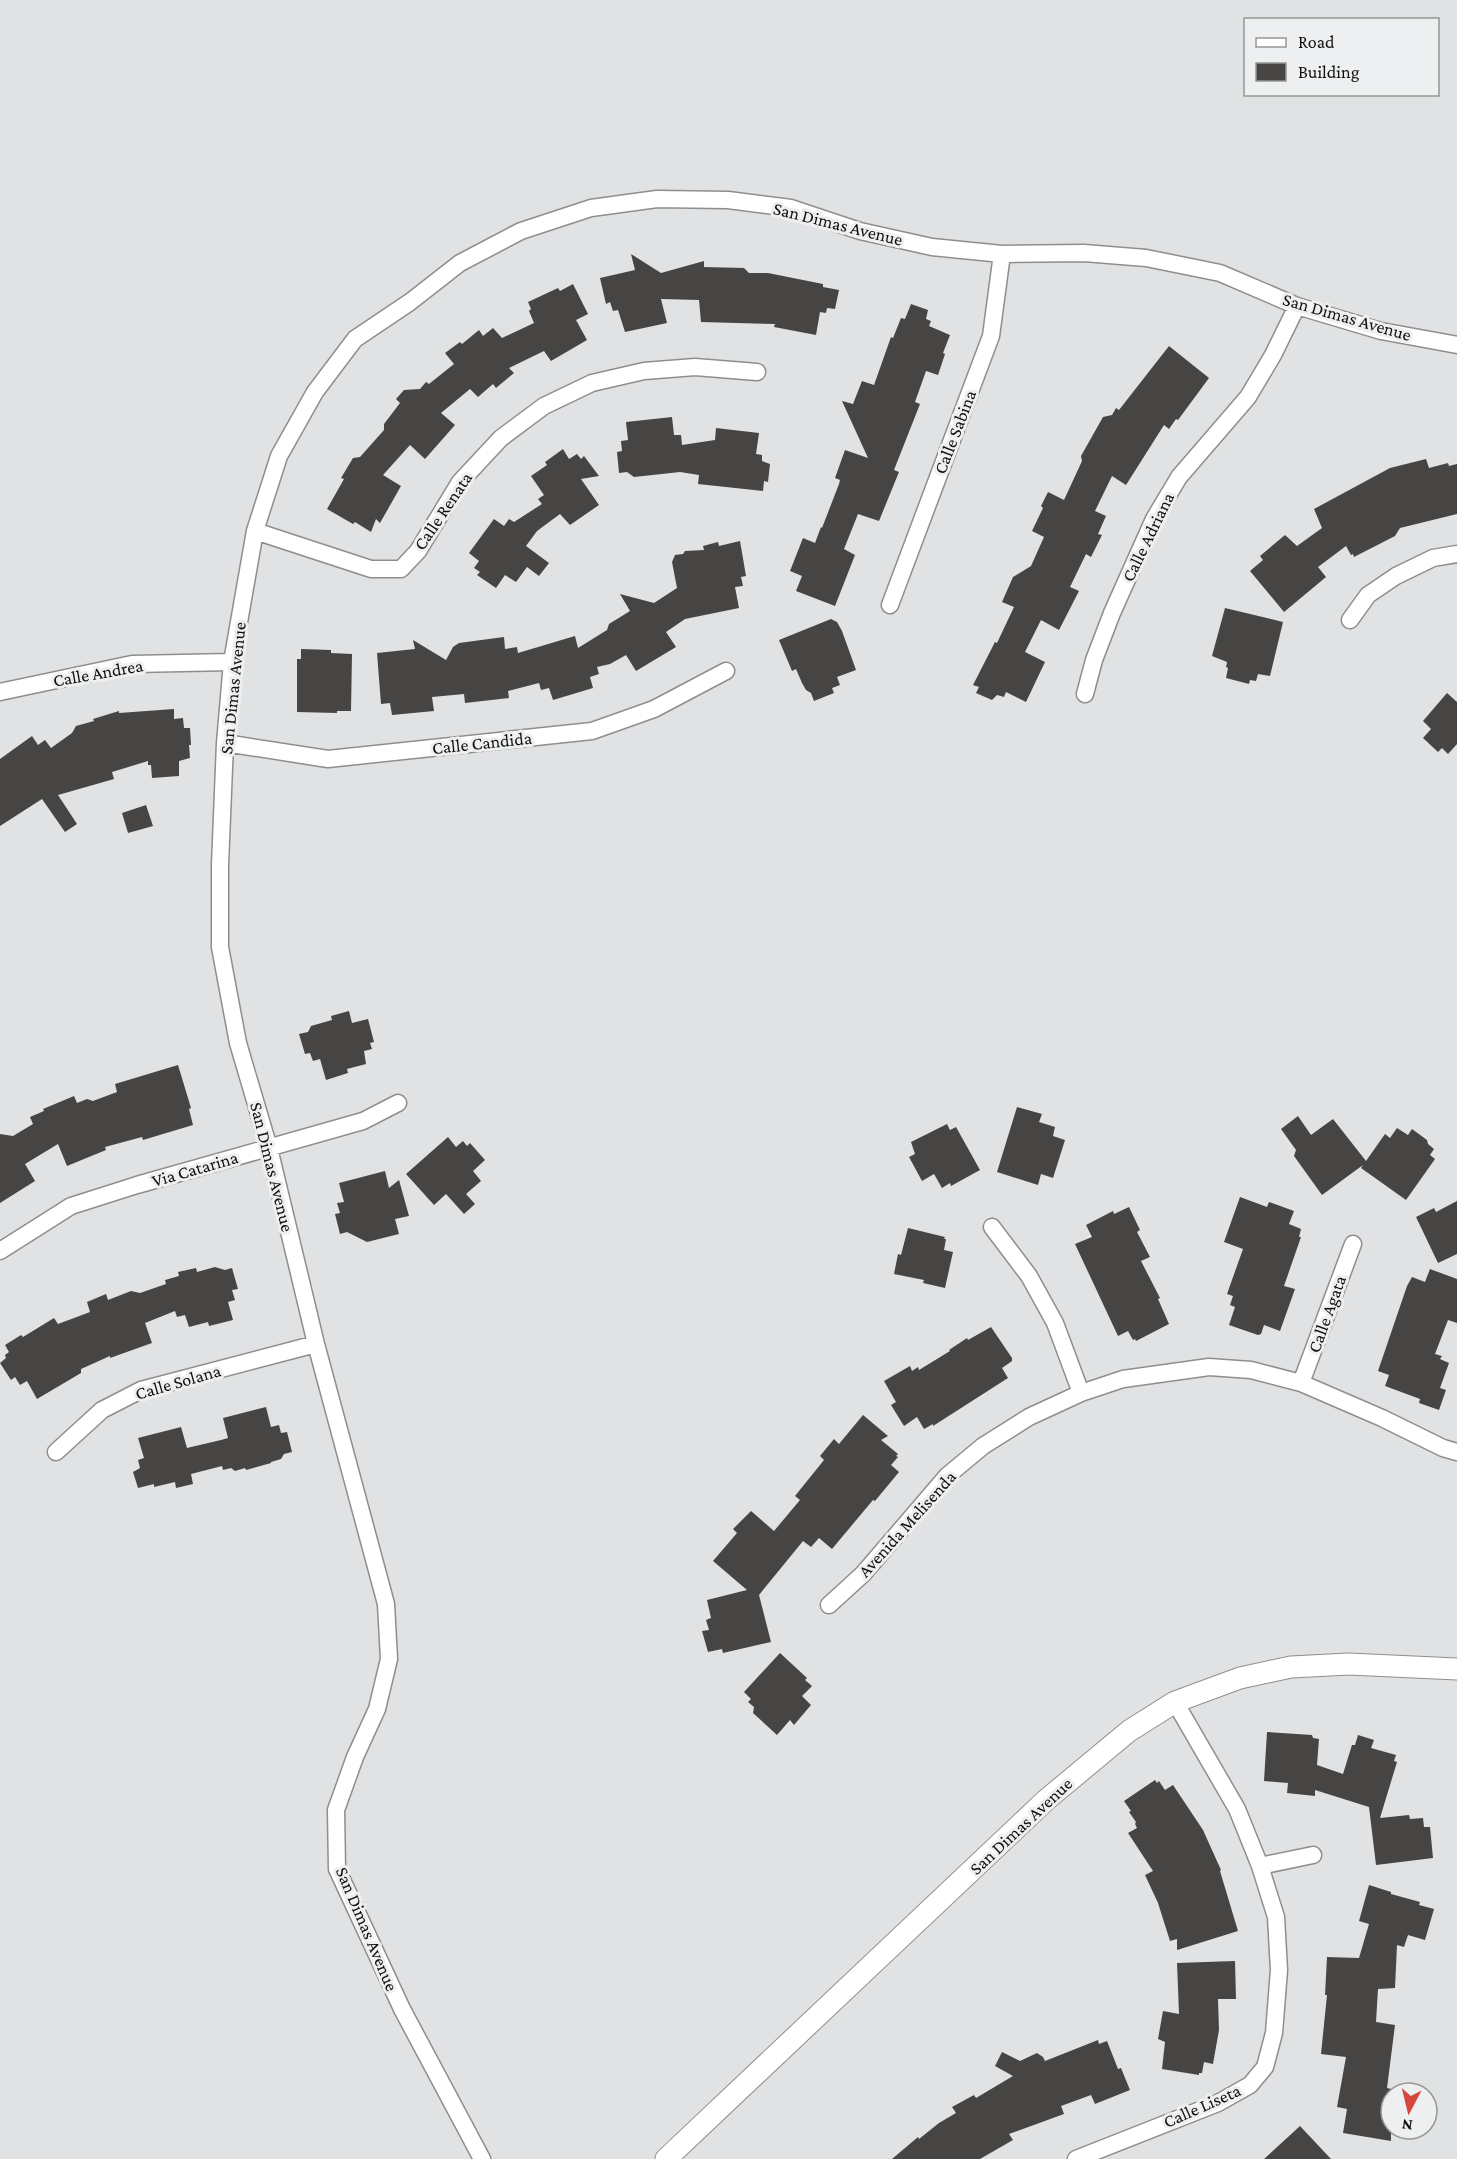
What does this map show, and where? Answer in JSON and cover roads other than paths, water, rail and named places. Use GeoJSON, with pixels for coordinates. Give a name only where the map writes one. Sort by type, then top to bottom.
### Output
{"type":"FeatureCollection","features":[{"type":"Feature","properties":{"kind":"street","name":"San Dimas Avenue"},"geometry":{"type":"LineString","coordinates":[[482,2159],[402,2009],[337,1869],[336,1810],[355,1757],[377,1709],[389,1659],[386,1604],[316,1344],[269,1148],[238,1043],[220,947],[220,865],[225,743],[232,662],[255,531],[279,456],[315,392],[356,339],[410,302],[460,263],[521,231],[591,208],[657,199],[728,200],[791,208],[860,231],[932,247],[1002,254],[1084,253],[1146,258],[1221,273],[1297,306],[1381,331],[1457,345]]}},
{"type":"Feature","properties":{"kind":"street","name":"Calle Sabina"},"geometry":{"type":"LineString","coordinates":[[890,605],[991,336],[1002,254]]}},
{"type":"Feature","properties":{"kind":"street","name":"Calle Adriana"},"geometry":{"type":"LineString","coordinates":[[1085,693],[1094,660],[1112,613],[1154,519],[1179,477],[1248,397],[1274,355],[1297,306]]}},
{"type":"Feature","properties":{"kind":"street","name":"Calle Renata"},"geometry":{"type":"LineString","coordinates":[[255,531],[371,568],[401,569],[418,551],[460,482],[501,438],[544,406],[592,383],[644,371],[695,367],[757,372]]}},
{"type":"Feature","properties":{"kind":"street"},"geometry":{"type":"LineString","coordinates":[[1350,620],[1368,595],[1396,576],[1432,558],[1457,554]]}},
{"type":"Feature","properties":{"kind":"street","name":"Calle Andrea"},"geometry":{"type":"LineString","coordinates":[[0,692],[132,664],[232,662]]}},
{"type":"Feature","properties":{"kind":"street","name":"Calle Candida"},"geometry":{"type":"LineString","coordinates":[[225,743],[328,759],[592,731],[654,709],[726,671]]}},
{"type":"Feature","properties":{"kind":"street","name":"Via Catarina"},"geometry":{"type":"LineString","coordinates":[[0,1251],[71,1206],[363,1121],[398,1103]]}},
{"type":"Feature","properties":{"kind":"street"},"geometry":{"type":"LineString","coordinates":[[992,1227],[1029,1275],[1055,1323],[1081,1393]]}},
{"type":"Feature","properties":{"kind":"street","name":"Calle Agata"},"geometry":{"type":"LineString","coordinates":[[1301,1383],[1353,1244]]}},
{"type":"Feature","properties":{"kind":"street","name":"Calle Solana"},"geometry":{"type":"LineString","coordinates":[[56,1452],[102,1410],[141,1390],[316,1344]]}},
{"type":"Feature","properties":{"kind":"street","name":"Avenida Melisenda"},"geometry":{"type":"LineString","coordinates":[[829,1605],[862,1574],[947,1476],[974,1453],[1029,1417],[1081,1393],[1123,1379],[1209,1367],[1251,1370],[1301,1383],[1382,1418],[1443,1448],[1457,1452]]}},
{"type":"Feature","properties":{"kind":"street","name":"San Dimas Avenue"},"geometry":{"type":"LineString","coordinates":[[666,2159],[1046,1800],[1129,1731],[1175,1702],[1240,1678],[1292,1667],[1349,1664],[1457,1669]]}},
{"type":"Feature","properties":{"kind":"street","name":"Calle Liseta"},"geometry":{"type":"LineString","coordinates":[[1076,2159],[1218,2103],[1250,2085],[1265,2067],[1274,2033],[1279,1970],[1275,1917],[1260,1866],[1237,1809],[1175,1702]]}},
{"type":"Feature","properties":{"kind":"street"},"geometry":{"type":"LineString","coordinates":[[1260,1866],[1313,1855]]}}]}
